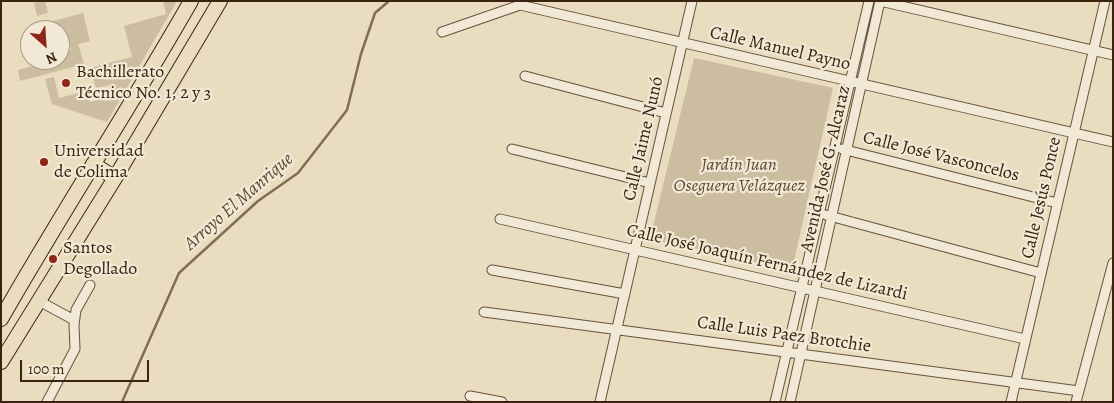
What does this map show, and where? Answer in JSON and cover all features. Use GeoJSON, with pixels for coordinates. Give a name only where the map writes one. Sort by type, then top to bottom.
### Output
{"type":"FeatureCollection","features":[{"type":"Feature","properties":{"kind":"main road"},"geometry":{"type":"LineString","coordinates":[[1,319],[37,256],[157,61],[191,1]]}},
{"type":"Feature","properties":{"kind":"main road"},"geometry":{"type":"LineString","coordinates":[[1,362],[115,178],[220,1]]}},
{"type":"Feature","properties":{"kind":"main road"},"geometry":{"type":"LineString","coordinates":[[157,61],[178,72]]}},
{"type":"Feature","properties":{"kind":"main road"},"geometry":{"type":"LineString","coordinates":[[93,164],[115,178]]}},
{"type":"Feature","properties":{"kind":"street","name":"Calle Jaime Nunó"},"geometry":{"type":"LineString","coordinates":[[600,402],[692,1]]}},
{"type":"Feature","properties":{"kind":"street","name":"Avenida José G. Alcaraz"},"geometry":{"type":"LineString","coordinates":[[775,402],[869,1]]}},
{"type":"Feature","properties":{"kind":"street","name":"Avenida José G. Alcaraz"},"geometry":{"type":"LineString","coordinates":[[790,402],[880,1]]}},
{"type":"Feature","properties":{"kind":"street"},"geometry":{"type":"LineString","coordinates":[[880,1],[1113,55]]}},
{"type":"Feature","properties":{"kind":"street","name":"Calle Jesús Ponce"},"geometry":{"type":"LineString","coordinates":[[1011,402],[1105,1]]}},
{"type":"Feature","properties":{"kind":"street","name":"Calle Manuel Payno"},"geometry":{"type":"LineString","coordinates":[[442,32],[520,5],[1113,142]]}},
{"type":"Feature","properties":{"kind":"street"},"geometry":{"type":"LineString","coordinates":[[525,76],[666,113]]}},
{"type":"Feature","properties":{"kind":"street","name":"Calle José Vasconcelos"},"geometry":{"type":"LineString","coordinates":[[834,147],[1057,203]]}},
{"type":"Feature","properties":{"kind":"street"},"geometry":{"type":"LineString","coordinates":[[512,149],[650,183]]}},
{"type":"Feature","properties":{"kind":"street"},"geometry":{"type":"LineString","coordinates":[[819,214],[1041,273]]}},
{"type":"Feature","properties":{"kind":"street","name":"Calle José Joaquín Fernández de Lizardi"},"geometry":{"type":"LineString","coordinates":[[500,219],[1025,340]]}},
{"type":"Feature","properties":{"kind":"street"},"geometry":{"type":"LineString","coordinates":[[1076,402],[1113,263]]}},
{"type":"Feature","properties":{"kind":"street"},"geometry":{"type":"LineString","coordinates":[[492,270],[625,294]]}},
{"type":"Feature","properties":{"kind":"street"},"geometry":{"type":"LineString","coordinates":[[47,402],[75,348],[74,320],[76,310],[90,284]]}},
{"type":"Feature","properties":{"kind":"street"},"geometry":{"type":"LineString","coordinates":[[39,301],[74,320]]}},
{"type":"Feature","properties":{"kind":"street","name":"Calle Luis Paez Brotchie"},"geometry":{"type":"LineString","coordinates":[[484,312],[1079,391]]}},
{"type":"Feature","properties":{"kind":"street"},"geometry":{"type":"LineString","coordinates":[[470,396],[502,402]]}},
{"type":"Feature","properties":{"kind":"green space"},"geometry":{"type":"Polygon","coordinates":[[[45,1],[48,13],[37,16],[34,3],[45,1]]]}},
{"type":"Feature","properties":{"kind":"green space"},"geometry":{"type":"Polygon","coordinates":[[[163,1],[177,1],[107,122],[52,104],[45,79],[54,77],[59,98],[87,91],[90,102],[113,96],[111,85],[96,88],[90,68],[132,57],[124,26],[166,14],[163,1]]]}},
{"type":"Feature","properties":{"kind":"green space"},"geometry":{"type":"Polygon","coordinates":[[[83,13],[90,41],[78,44],[84,64],[70,68],[70,20],[57,20],[83,13]]]}},
{"type":"Feature","properties":{"kind":"green space","name":"Jardín Juan Oseguera Velázquez"},"geometry":{"type":"Polygon","coordinates":[[[694,58],[833,88],[792,270],[650,239],[694,58]]]}},
{"type":"Feature","properties":{"kind":"green space"},"geometry":{"type":"Polygon","coordinates":[[[20,69],[61,70],[20,81],[18,70],[20,69]]]}},
{"type":"Feature","properties":{"kind":"waterway","name":"Arroyo El Manrique"},"geometry":{"type":"LineString","coordinates":[[122,402],[179,273],[258,201],[298,173],[347,110],[361,54],[375,13],[389,1]]}},
{"type":"Feature","properties":{"kind":"place","name":"Bachillerato Técnico No. 1, 2 y 3"},"geometry":{"type":"Point","coordinates":[66,83]}},
{"type":"Feature","properties":{"kind":"place","name":"Universidad de Colima"},"geometry":{"type":"Point","coordinates":[44,162]}},
{"type":"Feature","properties":{"kind":"place","name":"Santos Degollado"},"geometry":{"type":"Point","coordinates":[53,259]}}]}
